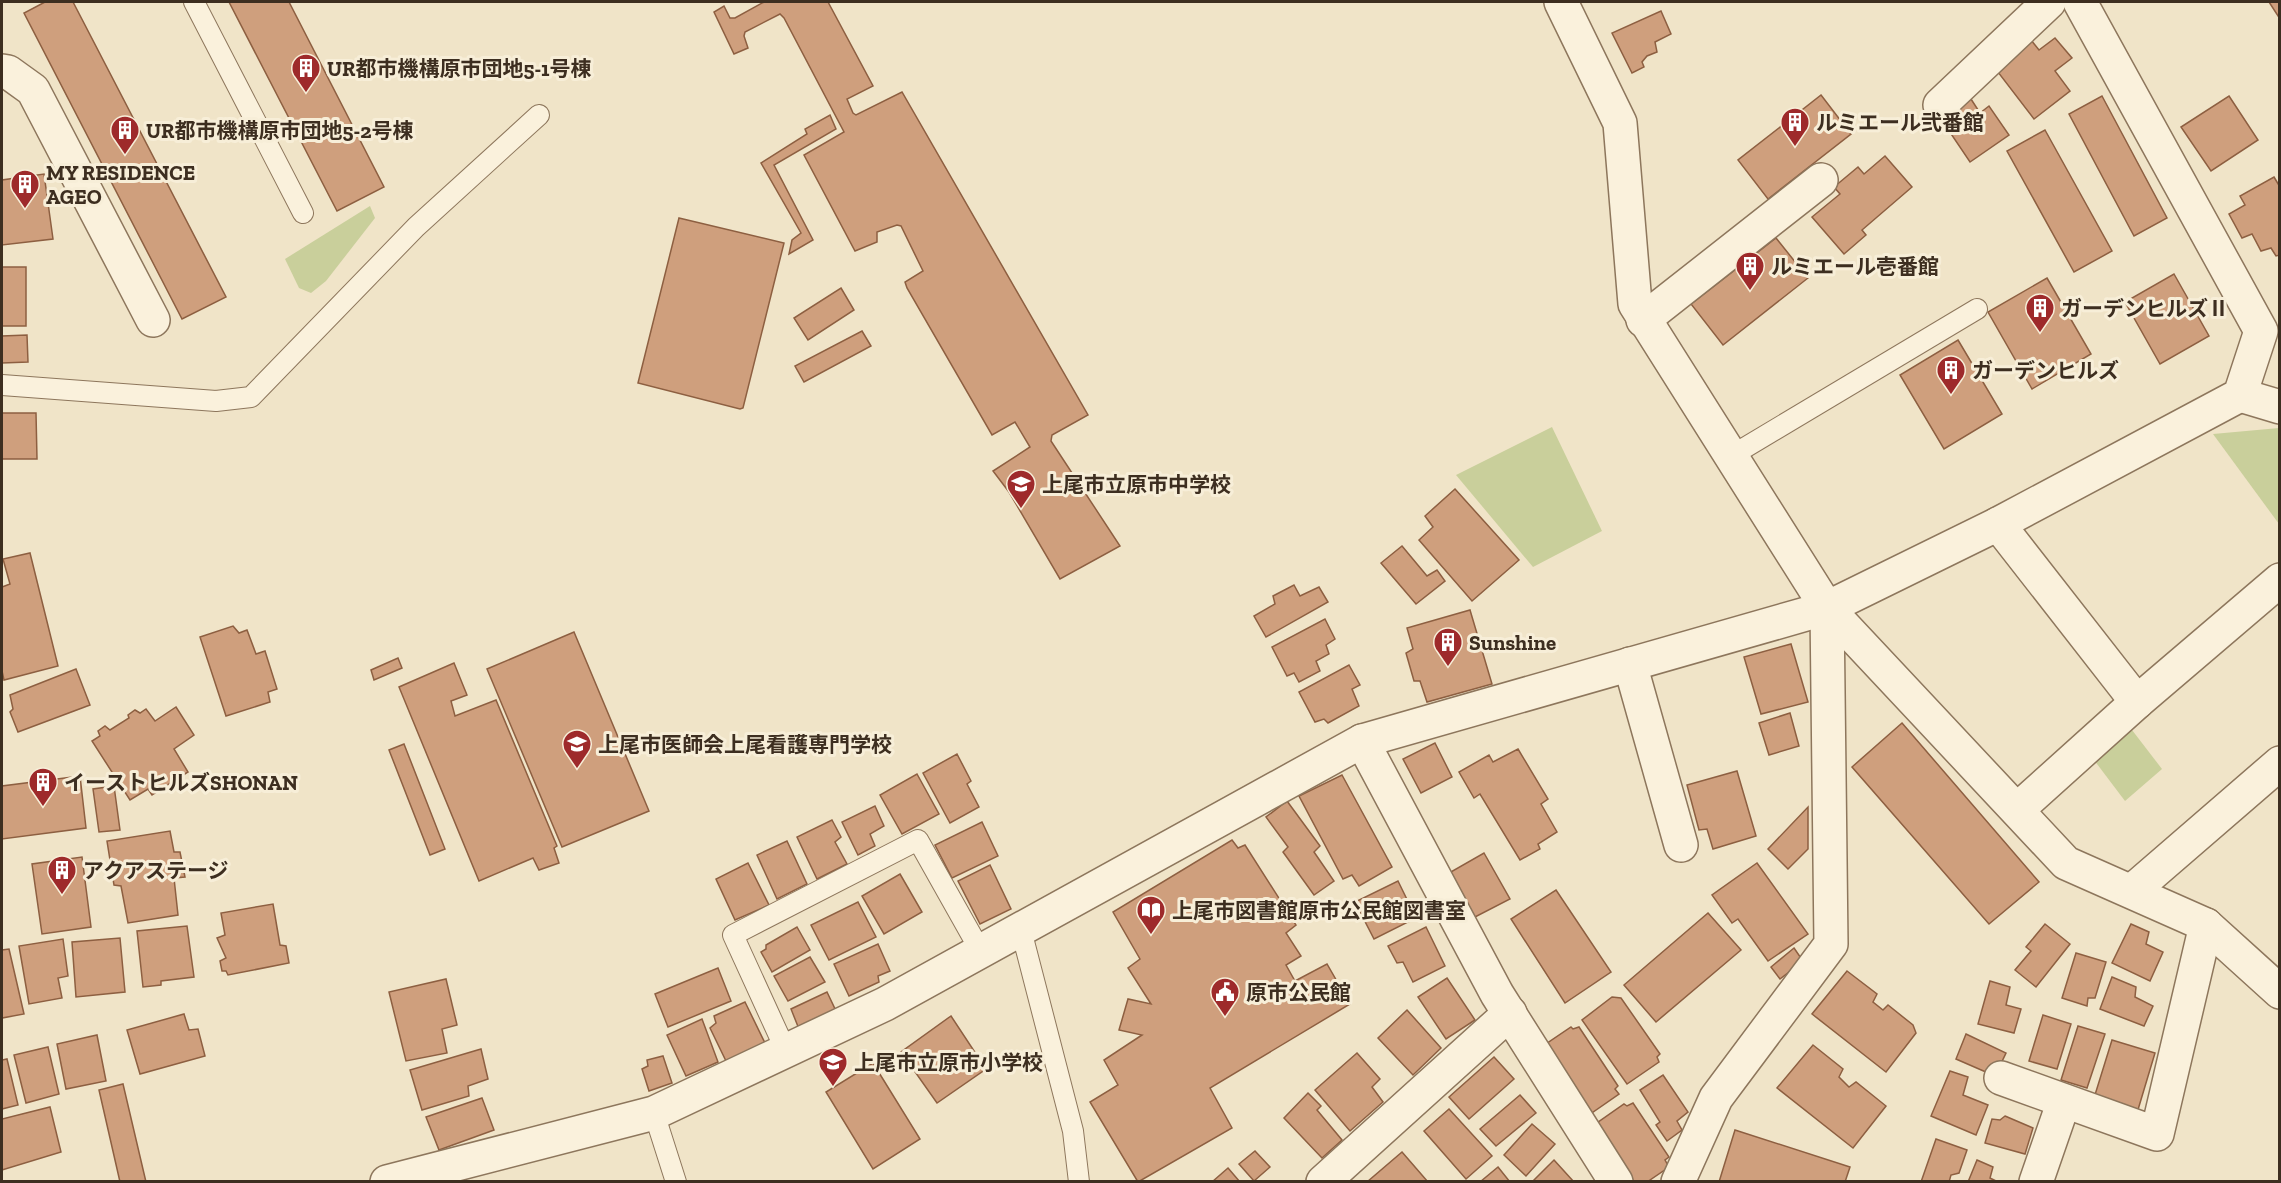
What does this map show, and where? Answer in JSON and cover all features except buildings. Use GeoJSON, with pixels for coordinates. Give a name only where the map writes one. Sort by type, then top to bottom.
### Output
{"type":"FeatureCollection","features":[{"type":"Feature","properties":{"kind":"street"},"geometry":{"type":"LineString","coordinates":[[1561,2],[1620,123],[1635,304],[1827,608],[2066,863],[2206,925],[2280,992]]}},
{"type":"Feature","properties":{"kind":"street"},"geometry":{"type":"LineString","coordinates":[[1940,105],[2049,2]]}},
{"type":"Feature","properties":{"kind":"street"},"geometry":{"type":"LineString","coordinates":[[387,1182],[654,1113],[885,1004],[1362,741],[1827,608],[1998,525],[2240,395],[2270,328],[2079,2]]}},
{"type":"Feature","properties":{"kind":"street"},"geometry":{"type":"LineString","coordinates":[[2,71],[8,72],[33,90],[153,320]]}},
{"type":"Feature","properties":{"kind":"street"},"geometry":{"type":"LineString","coordinates":[[1643,320],[1821,180]]}},
{"type":"Feature","properties":{"kind":"street"},"geometry":{"type":"LineString","coordinates":[[2240,395],[2280,407]]}},
{"type":"Feature","properties":{"kind":"street"},"geometry":{"type":"LineString","coordinates":[[1998,525],[2137,702]]}},
{"type":"Feature","properties":{"kind":"street"},"geometry":{"type":"LineString","coordinates":[[2017,810],[2137,702],[2280,580]]}},
{"type":"Feature","properties":{"kind":"street"},"geometry":{"type":"LineString","coordinates":[[1678,1182],[1716,1098],[1831,944],[1827,608]]}},
{"type":"Feature","properties":{"kind":"street"},"geometry":{"type":"LineString","coordinates":[[1630,664],[1681,845]]}},
{"type":"Feature","properties":{"kind":"street"},"geometry":{"type":"LineString","coordinates":[[1362,741],[1510,1013],[1604,1176]]}},
{"type":"Feature","properties":{"kind":"street"},"geometry":{"type":"LineString","coordinates":[[2133,891],[2280,763]]}},
{"type":"Feature","properties":{"kind":"street"},"geometry":{"type":"LineString","coordinates":[[2001,1078],[2157,1134],[2206,925]]}},
{"type":"Feature","properties":{"kind":"street"},"geometry":{"type":"LineString","coordinates":[[1323,1182],[1510,1013]]}},
{"type":"Feature","properties":{"kind":"street"},"geometry":{"type":"LineString","coordinates":[[2036,1182],[2064,1101]]}},
{"type":"Feature","properties":{"kind":"lane"},"geometry":{"type":"LineString","coordinates":[[194,2],[303,213]]}},
{"type":"Feature","properties":{"kind":"lane"},"geometry":{"type":"LineString","coordinates":[[2,385],[216,401],[251,397],[416,227],[539,115]]}},
{"type":"Feature","properties":{"kind":"lane"},"geometry":{"type":"LineString","coordinates":[[1731,456],[1977,309]]}},
{"type":"Feature","properties":{"kind":"lane"},"geometry":{"type":"LineString","coordinates":[[786,1051],[733,935],[918,840],[981,952]]}},
{"type":"Feature","properties":{"kind":"lane"},"geometry":{"type":"LineString","coordinates":[[1021,930],[1073,1131],[1078,1182]]}},
{"type":"Feature","properties":{"kind":"lane"},"geometry":{"type":"LineString","coordinates":[[654,1113],[676,1182]]}},
{"type":"Feature","properties":{"kind":"green space"},"geometry":{"type":"Polygon","coordinates":[[[370,206],[375,218],[326,281],[311,293],[299,288],[285,259],[370,206]]]}},
{"type":"Feature","properties":{"kind":"green space"},"geometry":{"type":"Polygon","coordinates":[[[1552,427],[1602,531],[1533,567],[1456,475],[1552,427]]]}},
{"type":"Feature","properties":{"kind":"green space"},"geometry":{"type":"Polygon","coordinates":[[[2280,428],[2279,524],[2213,434],[2280,428]]]}},
{"type":"Feature","properties":{"kind":"green space"},"geometry":{"type":"Polygon","coordinates":[[[2132,730],[2162,769],[2125,801],[2094,760],[2132,730]]]}},
{"type":"Feature","properties":{"kind":"place","name":"UR都市機構原市団地5-1号棟"},"geometry":{"type":"Point","coordinates":[306,94]}},
{"type":"Feature","properties":{"kind":"place","name":"ルミエール弐番館"},"geometry":{"type":"Point","coordinates":[1795,148]}},
{"type":"Feature","properties":{"kind":"place","name":"UR都市機構原市団地5-2号棟"},"geometry":{"type":"Point","coordinates":[125,156]}},
{"type":"Feature","properties":{"kind":"place","name":"MY RESIDENCE AGEO"},"geometry":{"type":"Point","coordinates":[25,210]}},
{"type":"Feature","properties":{"kind":"place","name":"ルミエール壱番館"},"geometry":{"type":"Point","coordinates":[1750,292]}},
{"type":"Feature","properties":{"kind":"place","name":"ガーデンヒルズⅡ"},"geometry":{"type":"Point","coordinates":[2040,334]}},
{"type":"Feature","properties":{"kind":"place","name":"ガーデンヒルズ"},"geometry":{"type":"Point","coordinates":[1951,396]}},
{"type":"Feature","properties":{"kind":"place","name":"上尾市立原市中学校"},"geometry":{"type":"Point","coordinates":[1021,510]}},
{"type":"Feature","properties":{"kind":"place","name":"Sunshine"},"geometry":{"type":"Point","coordinates":[1448,668]}},
{"type":"Feature","properties":{"kind":"place","name":"上尾市医師会上尾看護専門学校"},"geometry":{"type":"Point","coordinates":[577,770]}},
{"type":"Feature","properties":{"kind":"place","name":"イーストヒルズSHONAN"},"geometry":{"type":"Point","coordinates":[43,808]}},
{"type":"Feature","properties":{"kind":"place","name":"アクアステージ"},"geometry":{"type":"Point","coordinates":[62,896]}},
{"type":"Feature","properties":{"kind":"place","name":"上尾市図書館原市公民館図書室"},"geometry":{"type":"Point","coordinates":[1151,936]}},
{"type":"Feature","properties":{"kind":"place","name":"原市公民館"},"geometry":{"type":"Point","coordinates":[1225,1018]}},
{"type":"Feature","properties":{"kind":"place","name":"上尾市立原市小学校"},"geometry":{"type":"Point","coordinates":[833,1088]}}]}
